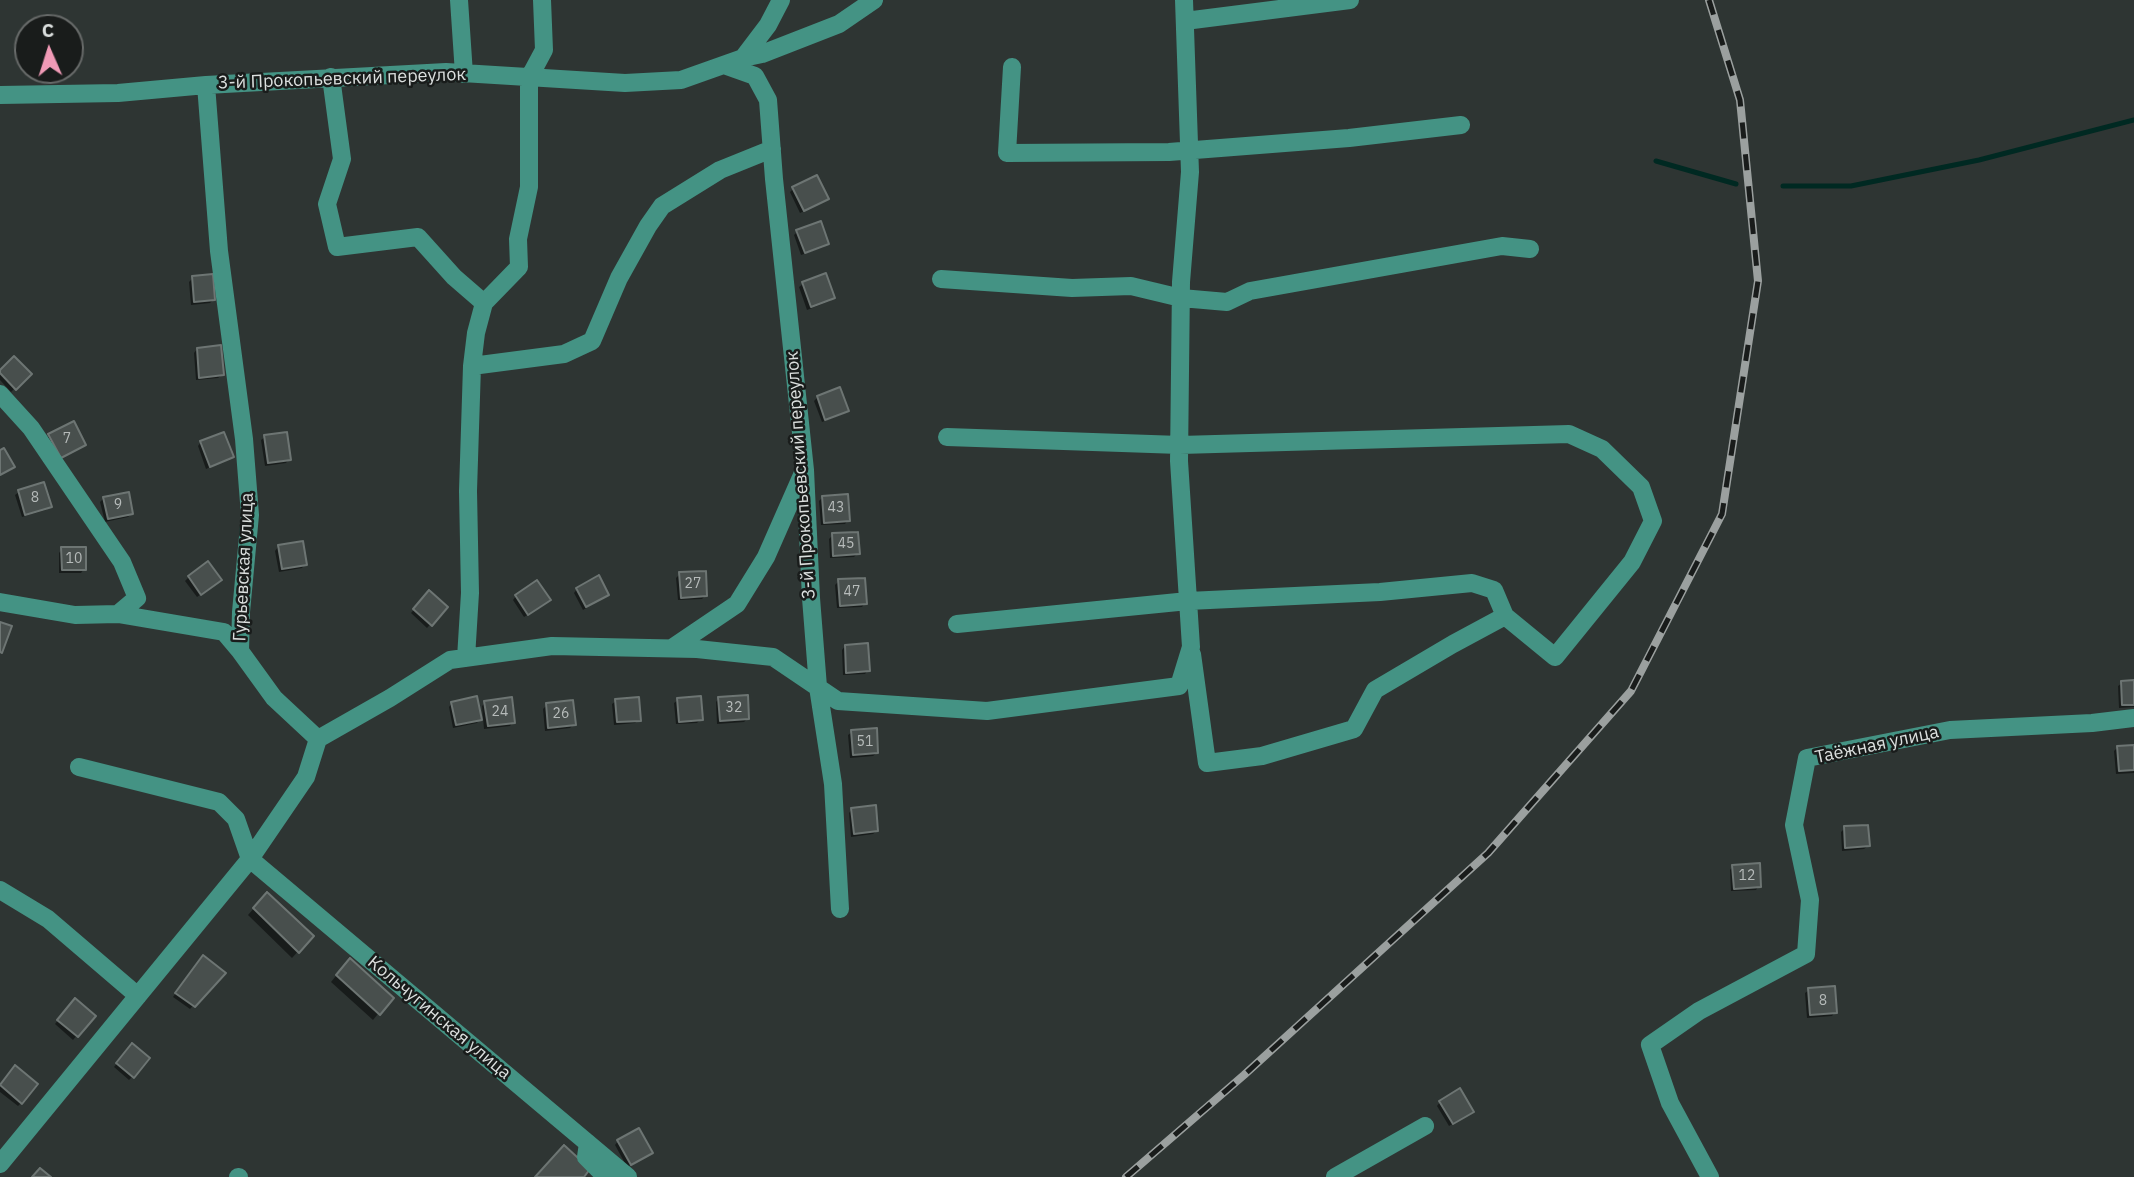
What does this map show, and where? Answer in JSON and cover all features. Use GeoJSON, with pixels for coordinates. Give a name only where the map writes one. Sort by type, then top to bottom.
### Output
{"type":"FeatureCollection","features":[{"type":"Feature","properties":{"kind":"street"},"geometry":{"type":"LineString","coordinates":[[459,0],[464,74]]}},
{"type":"Feature","properties":{"kind":"street"},"geometry":{"type":"LineString","coordinates":[[466,658],[470,593],[468,491],[472,366],[476,333],[484,303],[519,267],[518,239],[529,187],[528,78],[544,50],[541,0]]}},
{"type":"Feature","properties":{"kind":"street"},"geometry":{"type":"LineString","coordinates":[[743,58],[768,25],[781,0]]}},
{"type":"Feature","properties":{"kind":"street","name":"3-й Прокопьевский переулок"},"geometry":{"type":"LineString","coordinates":[[0,95],[118,93],[206,85],[446,72],[625,83],[681,80],[762,54],[839,24],[874,0]]}},
{"type":"Feature","properties":{"kind":"street"},"geometry":{"type":"LineString","coordinates":[[1184,0],[1190,172],[1181,298],[1180,445],[1191,647],[1207,763],[1262,756],[1354,730],[1375,690],[1505,616]]}},
{"type":"Feature","properties":{"kind":"street"},"geometry":{"type":"LineString","coordinates":[[1185,21],[1350,0]]}},
{"type":"Feature","properties":{"kind":"street","name":"3-й Прокопьевский переулок"},"geometry":{"type":"LineString","coordinates":[[724,65],[755,76],[768,100],[804,470],[818,687],[833,784],[840,909]]}},
{"type":"Feature","properties":{"kind":"street"},"geometry":{"type":"LineString","coordinates":[[1012,67],[1007,153],[1169,152],[1349,138],[1461,125]]}},
{"type":"Feature","properties":{"kind":"street"},"geometry":{"type":"LineString","coordinates":[[331,77],[342,159],[327,204],[337,247],[418,237],[454,277],[484,303]]}},
{"type":"Feature","properties":{"kind":"street","name":"Гурьевская улица"},"geometry":{"type":"LineString","coordinates":[[206,85],[219,251],[244,439],[250,515],[240,651],[274,698],[318,739]]}},
{"type":"Feature","properties":{"kind":"street"},"geometry":{"type":"LineString","coordinates":[[472,366],[564,354],[593,341],[619,278],[662,206],[720,170],[772,149]]}},
{"type":"Feature","properties":{"kind":"street"},"geometry":{"type":"LineString","coordinates":[[941,279],[1072,288],[1131,286],[1181,298],[1227,302],[1250,292],[1502,246],[1530,249]]}},
{"type":"Feature","properties":{"kind":"street"},"geometry":{"type":"LineString","coordinates":[[0,394],[31,428],[122,562],[137,598],[118,614]]}},
{"type":"Feature","properties":{"kind":"street"},"geometry":{"type":"LineString","coordinates":[[947,437],[1180,445],[1569,433],[1602,449],[1640,486],[1653,521],[1632,562],[1555,657],[1505,616],[1494,590],[1472,583],[1380,592],[1188,601],[957,624]]}},
{"type":"Feature","properties":{"kind":"street"},"geometry":{"type":"LineString","coordinates":[[672,648],[737,604],[766,557],[804,470]]}},
{"type":"Feature","properties":{"kind":"street"},"geometry":{"type":"LineString","coordinates":[[0,602],[75,615],[118,614],[224,632],[240,651]]}},
{"type":"Feature","properties":{"kind":"street"},"geometry":{"type":"LineString","coordinates":[[0,1164],[250,859],[306,777],[318,739],[450,660],[552,646],[672,648],[773,657],[838,701],[987,711],[1179,686],[1191,647]]}},
{"type":"Feature","properties":{"kind":"street","name":"Таёжная улица"},"geometry":{"type":"LineString","coordinates":[[1710,1177],[1670,1103],[1650,1045],[1699,1011],[1806,954],[1810,900],[1794,825],[1807,758],[1950,730],[2092,723],[2134,718]]}},
{"type":"Feature","properties":{"kind":"street"},"geometry":{"type":"LineString","coordinates":[[79,766],[219,803],[236,819],[250,859]]}},
{"type":"Feature","properties":{"kind":"street","name":"Кольчугинская улица"},"geometry":{"type":"LineString","coordinates":[[250,859],[628,1177]]}},
{"type":"Feature","properties":{"kind":"street"},"geometry":{"type":"LineString","coordinates":[[0,890],[48,919],[138,996]]}},
{"type":"Feature","properties":{"kind":"street"},"geometry":{"type":"LineString","coordinates":[[1335,1177],[1425,1126]]}},
{"type":"Feature","properties":{"kind":"street"},"geometry":{"type":"LineString","coordinates":[[587,1143],[586,1157],[606,1177]]}},
{"type":"Feature","properties":{"kind":"building"},"geometry":{"type":"Polygon","coordinates":[[[817,175],[829,199],[804,211],[792,187],[817,175]]]}},
{"type":"Feature","properties":{"kind":"building"},"geometry":{"type":"Polygon","coordinates":[[[821,221],[829,244],[805,253],[796,230],[821,221]]]}},
{"type":"Feature","properties":{"kind":"building"},"geometry":{"type":"Polygon","coordinates":[[[826,273],[835,298],[811,307],[802,282],[826,273]]]}},
{"type":"Feature","properties":{"kind":"building"},"geometry":{"type":"Polygon","coordinates":[[[213,274],[215,300],[194,302],[192,276],[213,274]]]}},
{"type":"Feature","properties":{"kind":"building"},"geometry":{"type":"Polygon","coordinates":[[[221,345],[224,375],[199,378],[197,348],[221,345]]]}},
{"type":"Feature","properties":{"kind":"building"},"geometry":{"type":"Polygon","coordinates":[[[14,356],[32,374],[16,390],[0,373],[14,356]]]}},
{"type":"Feature","properties":{"kind":"building"},"geometry":{"type":"Polygon","coordinates":[[[840,387],[849,411],[825,420],[817,396],[840,387]]]}},
{"type":"Feature","properties":{"kind":"building"},"geometry":{"type":"Polygon","coordinates":[[[74,421],[86,445],[61,458],[48,434],[74,421]]]}},
{"type":"Feature","properties":{"kind":"building"},"geometry":{"type":"Polygon","coordinates":[[[224,432],[234,457],[210,467],[200,441],[224,432]]]}},
{"type":"Feature","properties":{"kind":"building"},"geometry":{"type":"Polygon","coordinates":[[[287,432],[291,460],[268,463],[264,435],[287,432]]]}},
{"type":"Feature","properties":{"kind":"building"},"geometry":{"type":"Polygon","coordinates":[[[4,448],[15,467],[0,475],[0,450],[4,448]]]}},
{"type":"Feature","properties":{"kind":"building"},"geometry":{"type":"Polygon","coordinates":[[[44,482],[52,507],[25,515],[18,490],[44,482]]]}},
{"type":"Feature","properties":{"kind":"building"},"geometry":{"type":"Polygon","coordinates":[[[129,492],[133,514],[108,519],[103,497],[129,492]]]}},
{"type":"Feature","properties":{"kind":"building"},"geometry":{"type":"Polygon","coordinates":[[[848,494],[850,521],[824,523],[822,496],[848,494]]]}},
{"type":"Feature","properties":{"kind":"building"},"geometry":{"type":"Polygon","coordinates":[[[858,532],[860,554],[833,556],[832,533],[858,532]]]}},
{"type":"Feature","properties":{"kind":"building"},"geometry":{"type":"Polygon","coordinates":[[[303,541],[307,565],[282,569],[278,545],[303,541]]]}},
{"type":"Feature","properties":{"kind":"building"},"geometry":{"type":"Polygon","coordinates":[[[61,547],[86,547],[86,570],[62,570],[61,547]]]}},
{"type":"Feature","properties":{"kind":"building"},"geometry":{"type":"Polygon","coordinates":[[[208,561],[222,580],[201,595],[188,576],[208,561]]]}},
{"type":"Feature","properties":{"kind":"building"},"geometry":{"type":"Polygon","coordinates":[[[706,571],[707,596],[681,598],[679,572],[706,571]]]}},
{"type":"Feature","properties":{"kind":"building"},"geometry":{"type":"Polygon","coordinates":[[[599,575],[609,595],[586,607],[576,588],[599,575]]]}},
{"type":"Feature","properties":{"kind":"building"},"geometry":{"type":"Polygon","coordinates":[[[865,578],[867,604],[840,606],[838,579],[865,578]]]}},
{"type":"Feature","properties":{"kind":"building"},"geometry":{"type":"Polygon","coordinates":[[[537,580],[551,600],[528,615],[515,595],[537,580]]]}},
{"type":"Feature","properties":{"kind":"building"},"geometry":{"type":"Polygon","coordinates":[[[429,590],[448,607],[432,626],[413,609],[429,590]]]}},
{"type":"Feature","properties":{"kind":"building"},"geometry":{"type":"Polygon","coordinates":[[[0,622],[12,626],[2,653],[0,652],[0,622]]]}},
{"type":"Feature","properties":{"kind":"building"},"geometry":{"type":"Polygon","coordinates":[[[868,643],[870,671],[846,673],[845,645],[868,643]]]}},
{"type":"Feature","properties":{"kind":"building"},"geometry":{"type":"Polygon","coordinates":[[[2134,680],[2134,705],[2122,705],[2121,681],[2134,680]]]}},
{"type":"Feature","properties":{"kind":"building"},"geometry":{"type":"Polygon","coordinates":[[[748,695],[749,719],[720,721],[718,697],[748,695]]]}},
{"type":"Feature","properties":{"kind":"building"},"geometry":{"type":"Polygon","coordinates":[[[477,696],[482,720],[456,725],[451,702],[477,696]]]}},
{"type":"Feature","properties":{"kind":"building"},"geometry":{"type":"Polygon","coordinates":[[[701,696],[703,720],[679,722],[677,698],[701,696]]]}},
{"type":"Feature","properties":{"kind":"building"},"geometry":{"type":"Polygon","coordinates":[[[512,697],[515,723],[488,726],[484,701],[512,697]]]}},
{"type":"Feature","properties":{"kind":"building"},"geometry":{"type":"Polygon","coordinates":[[[639,697],[641,721],[617,722],[615,699],[639,697]]]}},
{"type":"Feature","properties":{"kind":"building"},"geometry":{"type":"Polygon","coordinates":[[[573,700],[576,725],[548,728],[546,703],[573,700]]]}},
{"type":"Feature","properties":{"kind":"building"},"geometry":{"type":"Polygon","coordinates":[[[877,728],[878,753],[853,755],[851,730],[877,728]]]}},
{"type":"Feature","properties":{"kind":"building"},"geometry":{"type":"Polygon","coordinates":[[[2134,745],[2134,770],[2119,771],[2117,746],[2134,745]]]}},
{"type":"Feature","properties":{"kind":"building"},"geometry":{"type":"Polygon","coordinates":[[[876,805],[878,831],[854,834],[851,808],[876,805]]]}},
{"type":"Feature","properties":{"kind":"building"},"geometry":{"type":"Polygon","coordinates":[[[1868,825],[1870,846],[1845,848],[1844,826],[1868,825]]]}},
{"type":"Feature","properties":{"kind":"building"},"geometry":{"type":"Polygon","coordinates":[[[1760,863],[1761,887],[1734,889],[1732,865],[1760,863]]]}},
{"type":"Feature","properties":{"kind":"building"},"geometry":{"type":"Polygon","coordinates":[[[267,892],[314,936],[299,953],[253,908],[267,892]]]}},
{"type":"Feature","properties":{"kind":"building"},"geometry":{"type":"Polygon","coordinates":[[[203,955],[226,973],[195,1007],[175,993],[203,955]]]}},
{"type":"Feature","properties":{"kind":"building"},"geometry":{"type":"Polygon","coordinates":[[[350,958],[394,998],[380,1015],[336,975],[350,958]]]}},
{"type":"Feature","properties":{"kind":"building"},"geometry":{"type":"Polygon","coordinates":[[[1835,986],[1837,1013],[1810,1015],[1808,988],[1835,986]]]}},
{"type":"Feature","properties":{"kind":"building"},"geometry":{"type":"Polygon","coordinates":[[[75,998],[96,1016],[78,1037],[57,1020],[75,998]]]}},
{"type":"Feature","properties":{"kind":"building"},"geometry":{"type":"Polygon","coordinates":[[[132,1043],[150,1058],[134,1078],[116,1063],[132,1043]]]}},
{"type":"Feature","properties":{"kind":"building"},"geometry":{"type":"Polygon","coordinates":[[[15,1065],[38,1084],[22,1104],[0,1085],[15,1065]]]}},
{"type":"Feature","properties":{"kind":"building"},"geometry":{"type":"Polygon","coordinates":[[[1460,1088],[1474,1112],[1453,1124],[1439,1101],[1460,1088]]]}},
{"type":"Feature","properties":{"kind":"building"},"geometry":{"type":"Polygon","coordinates":[[[639,1128],[653,1153],[631,1165],[617,1140],[639,1128]]]}},
{"type":"Feature","properties":{"kind":"building"},"geometry":{"type":"Polygon","coordinates":[[[564,1145],[590,1169],[584,1177],[535,1177],[564,1145]]]}},
{"type":"Feature","properties":{"kind":"building"},"geometry":{"type":"Polygon","coordinates":[[[40,1168],[51,1177],[32,1177],[40,1168]]]}},
{"type":"Feature","properties":{"kind":"waterway"},"geometry":{"type":"LineString","coordinates":[[1783,186],[1851,186],[1979,160],[2134,120]]}},
{"type":"Feature","properties":{"kind":"waterway"},"geometry":{"type":"LineString","coordinates":[[1656,161],[1736,184]]}},
{"type":"Feature","properties":{"kind":"railway"},"geometry":{"type":"LineString","coordinates":[[1126,1177],[1244,1075],[1488,853],[1631,691],[1722,514],[1758,281],[1740,100],[1709,0]]}}]}
